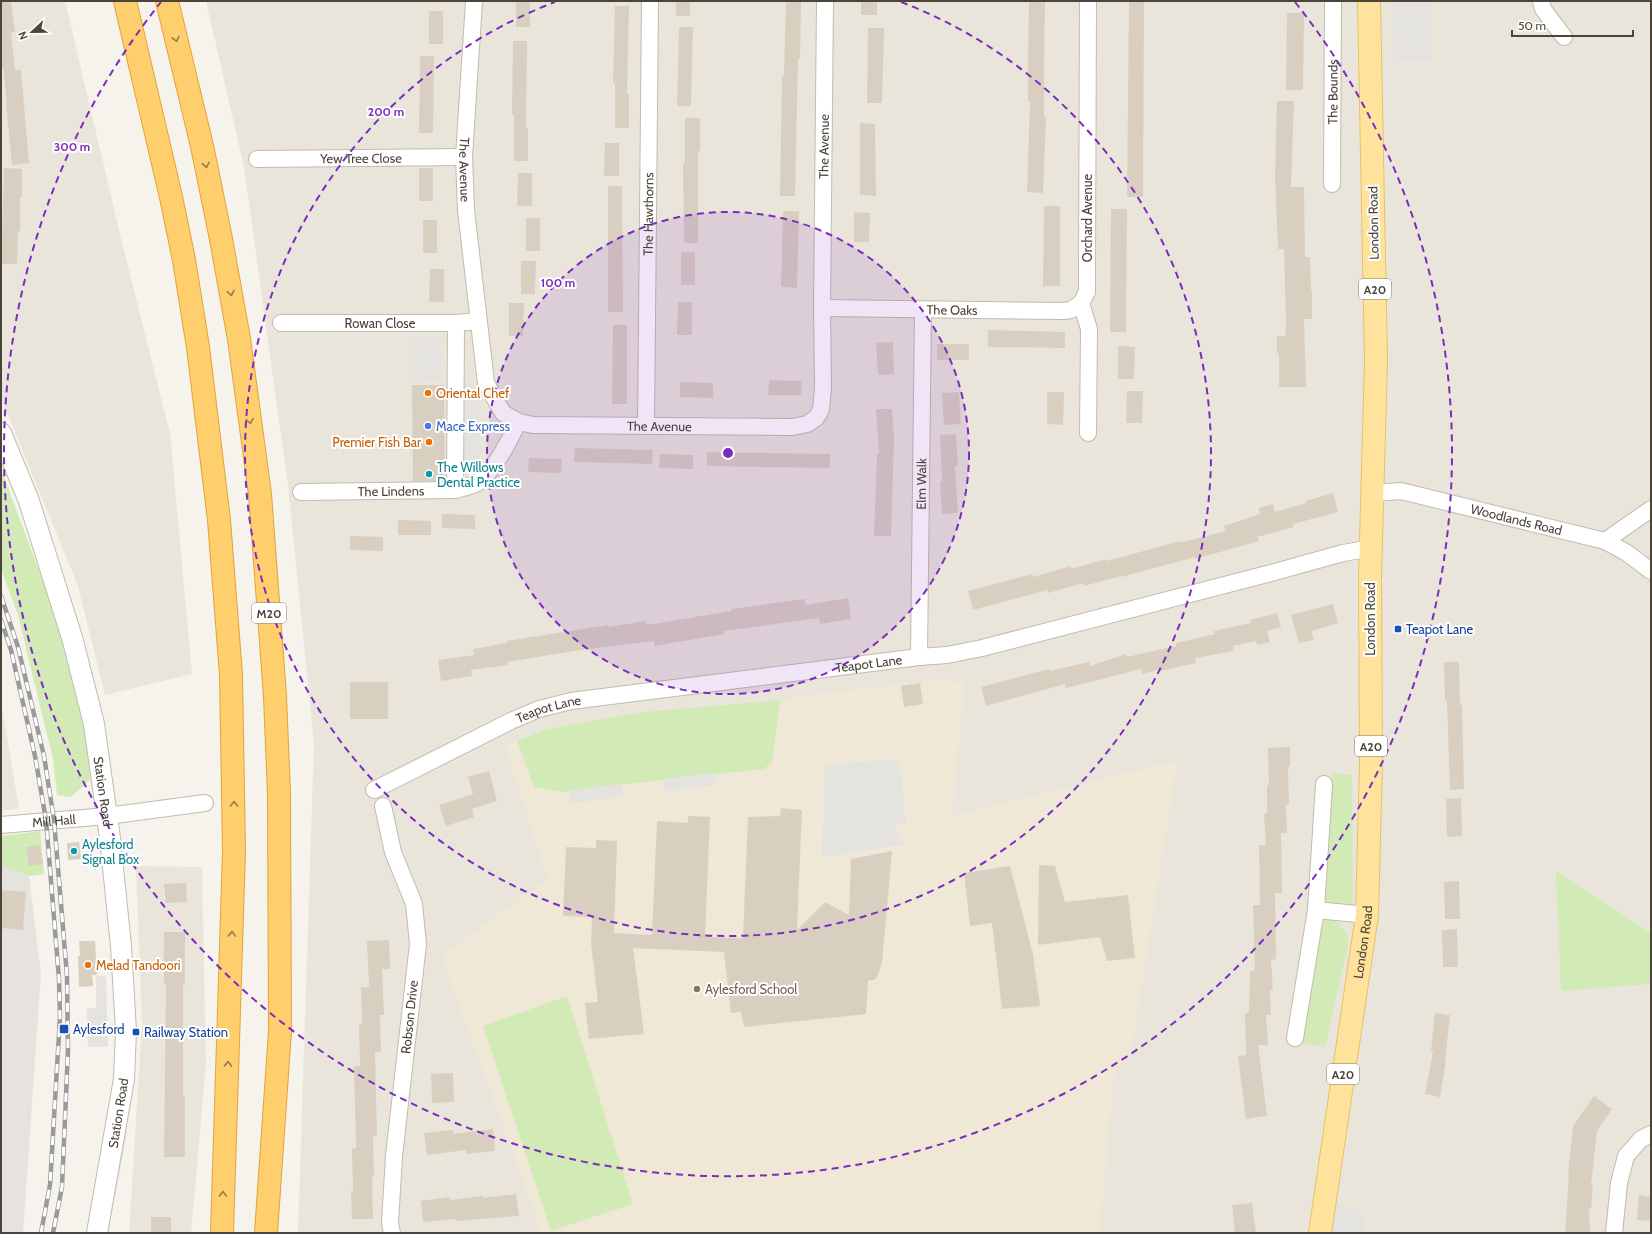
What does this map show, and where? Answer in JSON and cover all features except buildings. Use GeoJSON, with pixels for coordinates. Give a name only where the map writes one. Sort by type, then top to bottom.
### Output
{"type":"FeatureCollection","features":[{"type":"Feature","properties":{"kind":"highway"},"geometry":{"type":"LineString","coordinates":[[125,1],[184,260],[198,347],[219,520],[231,675],[234,851],[222,1233]]}},
{"type":"Feature","properties":{"kind":"highway","name":"M20"},"geometry":{"type":"LineString","coordinates":[[167,1],[202,146],[221,239],[239,339],[260,494],[275,696],[279,802],[280,1031],[266,1233]]}},
{"type":"Feature","properties":{"kind":"main road","name":"London Road"},"geometry":{"type":"LineString","coordinates":[[1320,1233],[1367,915],[1371,763],[1370,577],[1376,360],[1369,1]]}},
{"type":"Feature","properties":{"kind":"street","name":"The Avenue"},"geometry":{"type":"LineString","coordinates":[[474,1],[464,157],[466,210],[486,383],[503,413],[519,422],[533,425],[793,428],[807,424],[816,418],[821,410],[823,387],[822,308],[825,1]]}},
{"type":"Feature","properties":{"kind":"street","name":"The Hawthorns"},"geometry":{"type":"LineString","coordinates":[[646,426],[650,1]]}},
{"type":"Feature","properties":{"kind":"street","name":"Orchard Avenue"},"geometry":{"type":"LineString","coordinates":[[1081,303],[1087,292],[1088,1]]}},
{"type":"Feature","properties":{"kind":"street","name":"The Bounds"},"geometry":{"type":"LineString","coordinates":[[1332,184],[1333,1]]}},
{"type":"Feature","properties":{"kind":"street"},"geometry":{"type":"LineString","coordinates":[[1541,1],[1543,9],[1564,37]]}},
{"type":"Feature","properties":{"kind":"street","name":"Yew Tree Close"},"geometry":{"type":"LineString","coordinates":[[257,159],[464,157]]}},
{"type":"Feature","properties":{"kind":"street","name":"The Oaks"},"geometry":{"type":"LineString","coordinates":[[822,308],[1063,311],[1071,310],[1081,303]]}},
{"type":"Feature","properties":{"kind":"street"},"geometry":{"type":"LineString","coordinates":[[1081,303],[1089,329],[1088,433]]}},
{"type":"Feature","properties":{"kind":"street","name":"Elm Walk"},"geometry":{"type":"LineString","coordinates":[[919,657],[923,310]]}},
{"type":"Feature","properties":{"kind":"street","name":"Rowan Close"},"geometry":{"type":"LineString","coordinates":[[281,323],[456,323],[479,321]]}},
{"type":"Feature","properties":{"kind":"street"},"geometry":{"type":"LineString","coordinates":[[455,490],[456,323]]}},
{"type":"Feature","properties":{"kind":"street","name":"The Lindens"},"geometry":{"type":"LineString","coordinates":[[301,492],[455,490],[468,486],[481,481],[498,460],[519,422]]}},
{"type":"Feature","properties":{"kind":"street","name":"Station Road"},"geometry":{"type":"LineString","coordinates":[[1,434],[29,501],[74,641],[94,724],[110,838],[121,946],[126,1031],[124,1079],[97,1233]]}},
{"type":"Feature","properties":{"kind":"street","name":"Woodlands Road"},"geometry":{"type":"LineString","coordinates":[[1373,493],[1401,491],[1605,541],[1651,567]]}},
{"type":"Feature","properties":{"kind":"street"},"geometry":{"type":"LineString","coordinates":[[1605,541],[1651,509]]}},
{"type":"Feature","properties":{"kind":"street","name":"Teapot Lane"},"geometry":{"type":"LineString","coordinates":[[374,790],[511,721],[539,709],[571,701],[919,657],[947,655],[982,648],[1343,553],[1372,548]]}},
{"type":"Feature","properties":{"kind":"street"},"geometry":{"type":"LineString","coordinates":[[1295,1038],[1316,910],[1324,784]]}},
{"type":"Feature","properties":{"kind":"street","name":"Mill Hall"},"geometry":{"type":"LineString","coordinates":[[1,825],[107,816],[205,803]]}},
{"type":"Feature","properties":{"kind":"street","name":"Robson Drive"},"geometry":{"type":"LineString","coordinates":[[383,806],[393,852],[414,904],[418,944],[394,1156],[390,1223],[392,1233]]}},
{"type":"Feature","properties":{"kind":"street"},"geometry":{"type":"LineString","coordinates":[[1316,910],[1367,915]]}},
{"type":"Feature","properties":{"kind":"street"},"geometry":{"type":"LineString","coordinates":[[1614,1233],[1620,1183],[1626,1156],[1641,1138],[1651,1134]]}},
{"type":"Feature","properties":{"kind":"shaded area"},"geometry":{"type":"Polygon","coordinates":[[[1,1],[65,1],[119,230],[170,433],[192,674],[105,695],[78,586],[1,398],[1,1]]]}},
{"type":"Feature","properties":{"kind":"shaded area"},"geometry":{"type":"Polygon","coordinates":[[[206,1],[1651,1],[1651,1233],[298,1233],[314,744],[288,486],[244,167],[206,1]]]}},
{"type":"Feature","properties":{"kind":"shaded area"},"geometry":{"type":"Polygon","coordinates":[[[1432,3],[1432,60],[1394,60],[1393,4],[1432,3]]]}},
{"type":"Feature","properties":{"kind":"shaded area"},"geometry":{"type":"Polygon","coordinates":[[[414,339],[441,339],[442,380],[414,381],[414,339]]]}},
{"type":"Feature","properties":{"kind":"shaded area"},"geometry":{"type":"Polygon","coordinates":[[[474,377],[477,389],[481,467],[465,474],[461,384],[474,377]]]}},
{"type":"Feature","properties":{"kind":"shaded area","name":"Aylesford School"},"geometry":{"type":"Polygon","coordinates":[[[933,681],[964,682],[952,818],[972,811],[1177,761],[1131,1054],[1115,1068],[1099,1233],[538,1233],[537,1218],[441,956],[548,879],[505,745],[547,729],[644,712],[780,700],[810,695],[933,681]]]}},
{"type":"Feature","properties":{"kind":"shaded area"},"geometry":{"type":"Polygon","coordinates":[[[1,702],[19,809],[1,810],[1,702]]]}},
{"type":"Feature","properties":{"kind":"shaded area"},"geometry":{"type":"Polygon","coordinates":[[[893,759],[900,763],[906,823],[895,825],[904,846],[892,846],[822,858],[825,765],[893,759]]]}},
{"type":"Feature","properties":{"kind":"shaded area"},"geometry":{"type":"Polygon","coordinates":[[[714,773],[716,785],[664,791],[662,779],[714,773]]]}},
{"type":"Feature","properties":{"kind":"shaded area"},"geometry":{"type":"Polygon","coordinates":[[[622,784],[624,797],[571,803],[570,790],[622,784]]]}},
{"type":"Feature","properties":{"kind":"shaded area"},"geometry":{"type":"Polygon","coordinates":[[[1,866],[29,876],[41,974],[23,1233],[1,1233],[1,866]]]}},
{"type":"Feature","properties":{"kind":"shaded area"},"geometry":{"type":"Polygon","coordinates":[[[136,866],[202,867],[206,1064],[191,1233],[129,1233],[142,1024],[136,866]]]}},
{"type":"Feature","properties":{"kind":"shaded area"},"geometry":{"type":"Polygon","coordinates":[[[96,976],[106,976],[108,1047],[88,1047],[87,1008],[96,1008],[96,976]]]}},
{"type":"Feature","properties":{"kind":"shaded area"},"geometry":{"type":"Polygon","coordinates":[[[126,1115],[127,1134],[108,1233],[103,1233],[126,1115]]]}},
{"type":"Feature","properties":{"kind":"shaded area"},"geometry":{"type":"Polygon","coordinates":[[[1337,1202],[1363,1217],[1363,1233],[1332,1233],[1333,1216],[1337,1202]]]}},
{"type":"Feature","properties":{"kind":"green space"},"geometry":{"type":"Polygon","coordinates":[[[1,469],[48,595],[81,707],[91,779],[71,797],[57,795],[53,759],[18,615],[1,569],[1,469]]]}},
{"type":"Feature","properties":{"kind":"green space"},"geometry":{"type":"Polygon","coordinates":[[[780,700],[772,762],[764,769],[570,790],[568,793],[534,787],[517,741],[547,729],[644,712],[780,700]]]}},
{"type":"Feature","properties":{"kind":"green space"},"geometry":{"type":"Polygon","coordinates":[[[1332,773],[1352,775],[1353,905],[1327,904],[1323,895],[1332,773]]]}},
{"type":"Feature","properties":{"kind":"green space"},"geometry":{"type":"Polygon","coordinates":[[[40,831],[44,874],[29,876],[1,866],[1,836],[40,831]]]}},
{"type":"Feature","properties":{"kind":"green space"},"geometry":{"type":"Polygon","coordinates":[[[1556,871],[1651,933],[1651,984],[1561,991],[1556,871]]]}},
{"type":"Feature","properties":{"kind":"green space"},"geometry":{"type":"Polygon","coordinates":[[[1326,919],[1339,923],[1348,937],[1348,945],[1325,1047],[1300,1042],[1317,926],[1326,919]]]}},
{"type":"Feature","properties":{"kind":"green space"},"geometry":{"type":"Polygon","coordinates":[[[567,996],[633,1204],[551,1231],[483,1026],[567,996]]]}},
{"type":"Feature","properties":{"kind":"railway"},"geometry":{"type":"LineString","coordinates":[[1,596],[18,647],[44,756],[54,820],[67,976],[68,1050],[62,1187],[53,1233]]}},
{"type":"Feature","properties":{"kind":"railway"},"geometry":{"type":"LineString","coordinates":[[1,620],[11,650],[35,756],[46,820],[59,979],[60,1017],[50,1185],[41,1233]]}},
{"type":"Feature","properties":{"kind":"place","name":"Oriental Chef"},"geometry":{"type":"Point","coordinates":[428,393]}},
{"type":"Feature","properties":{"kind":"place","name":"Mace Express"},"geometry":{"type":"Point","coordinates":[428,426]}},
{"type":"Feature","properties":{"kind":"place","name":"Premier Fish Bar"},"geometry":{"type":"Point","coordinates":[429,442]}},
{"type":"Feature","properties":{"kind":"place","name":"The Willows Dental Practice"},"geometry":{"type":"Point","coordinates":[429,474]}},
{"type":"Feature","properties":{"kind":"place","name":"Teapot Lane"},"geometry":{"type":"Point","coordinates":[1398,629]}},
{"type":"Feature","properties":{"kind":"place","name":"Aylesford Signal Box"},"geometry":{"type":"Point","coordinates":[74,851]}},
{"type":"Feature","properties":{"kind":"place","name":"Melad Tandoori"},"geometry":{"type":"Point","coordinates":[88,965]}},
{"type":"Feature","properties":{"kind":"place","name":"Aylesford School"},"geometry":{"type":"Point","coordinates":[697,989]}},
{"type":"Feature","properties":{"kind":"place","name":"Aylesford"},"geometry":{"type":"Point","coordinates":[64,1029]}},
{"type":"Feature","properties":{"kind":"place","name":"Railway Station"},"geometry":{"type":"Point","coordinates":[136,1032]}}]}
